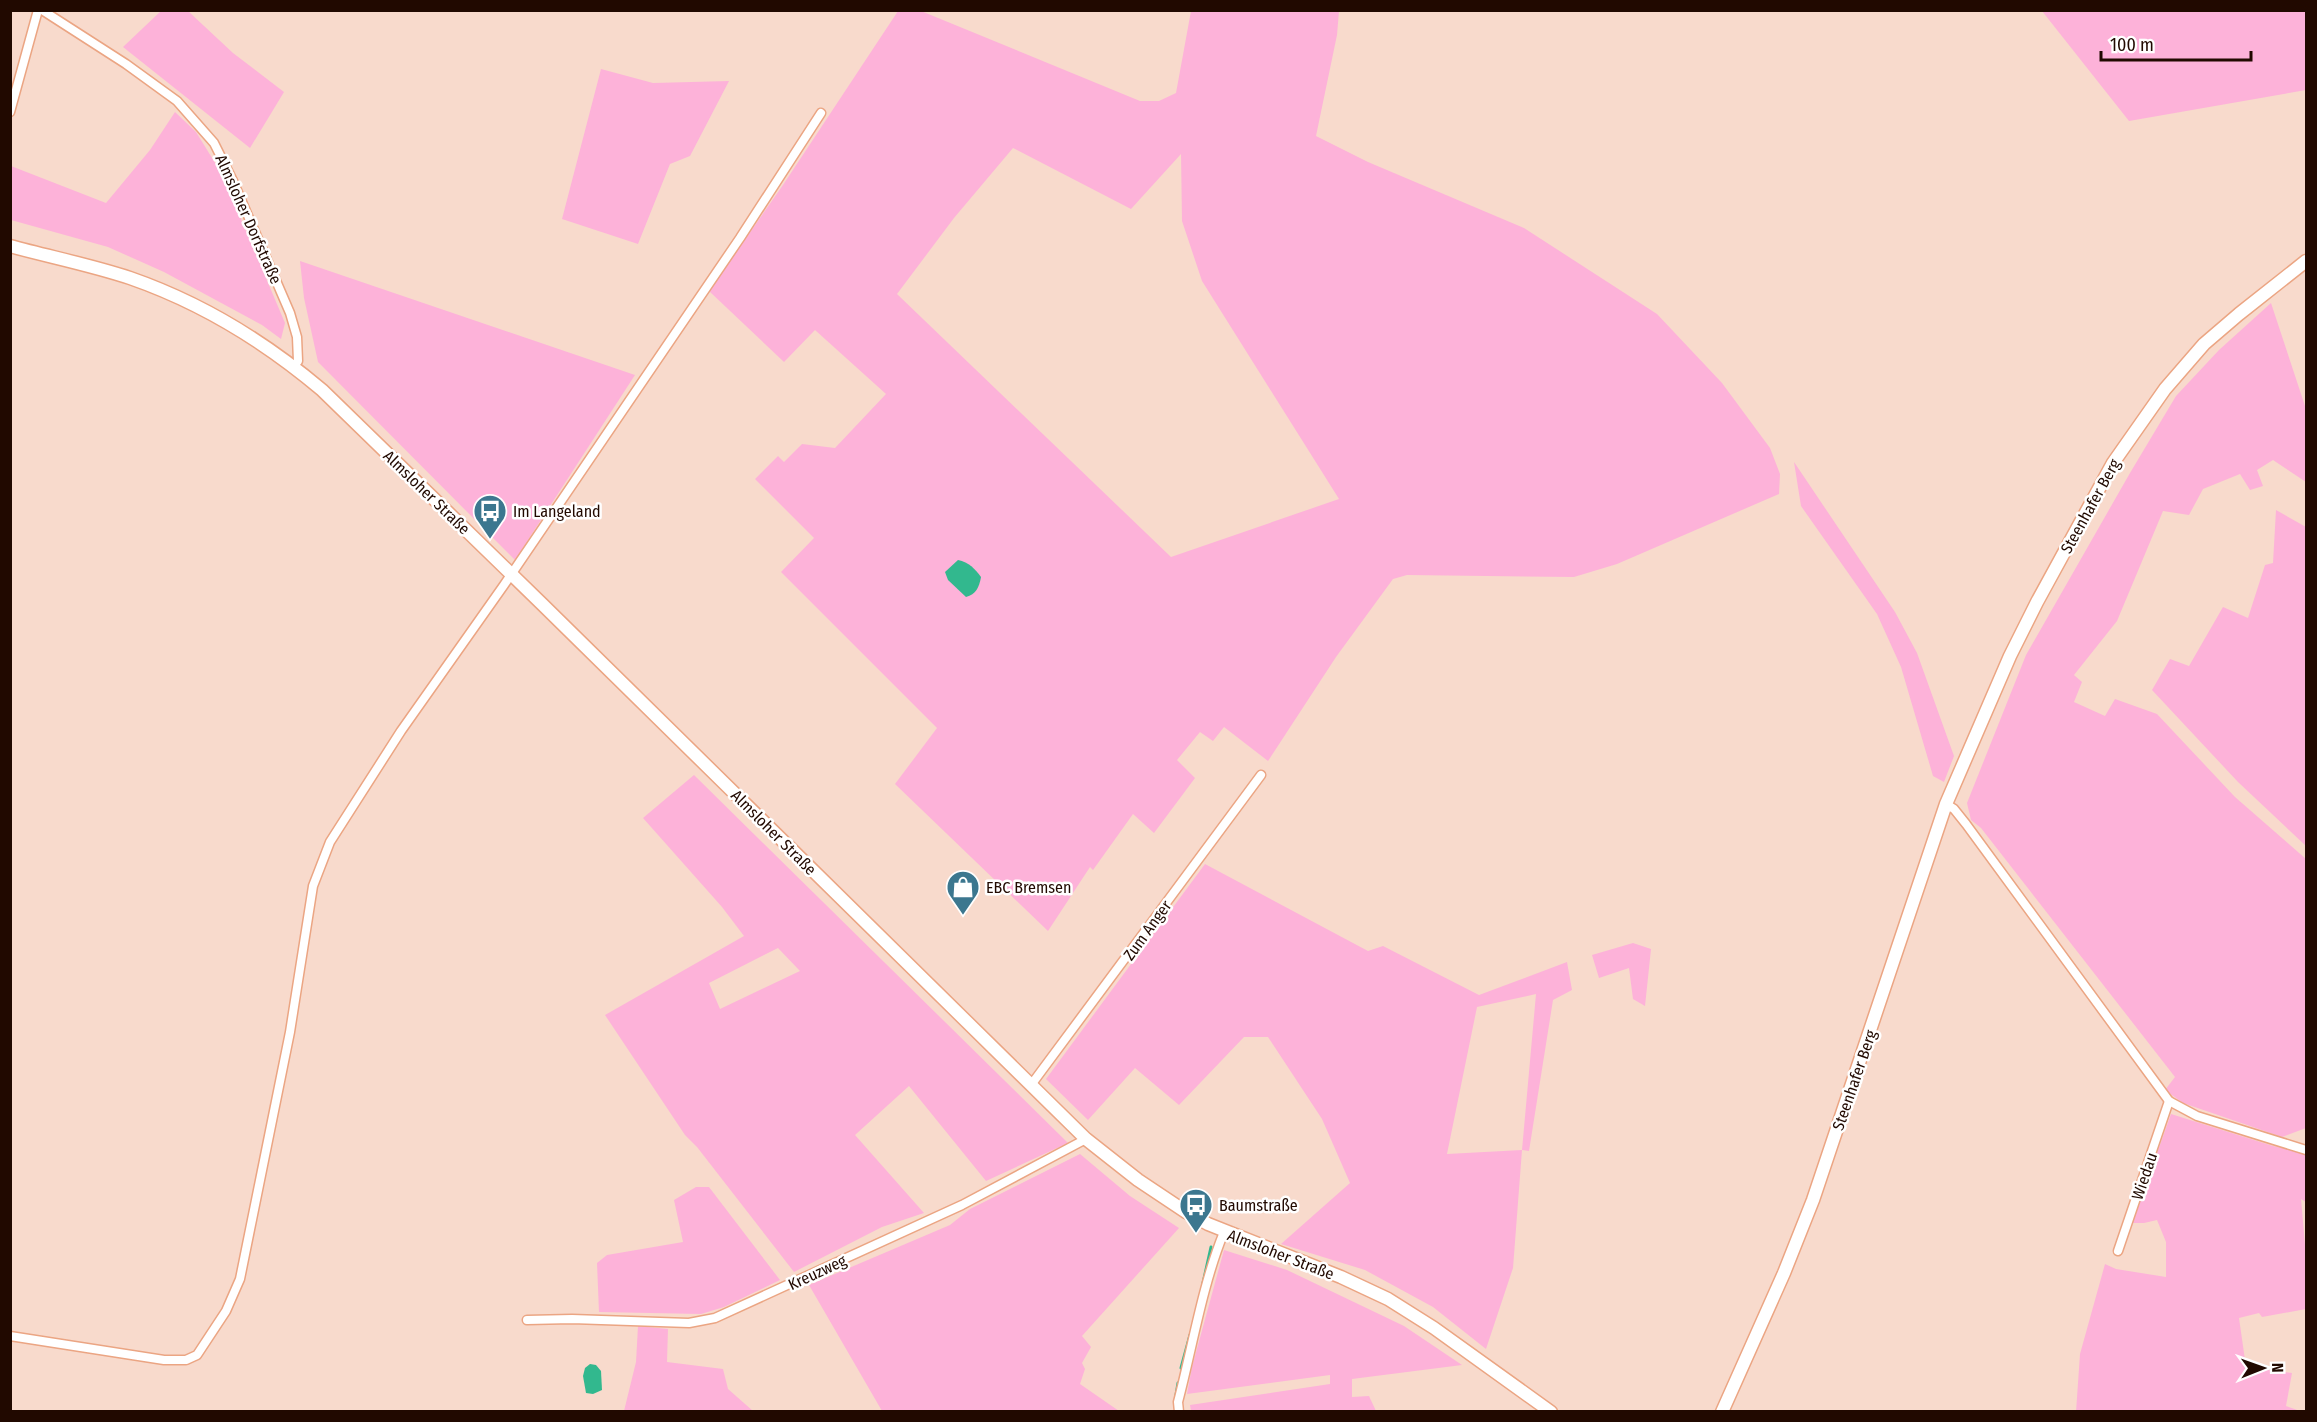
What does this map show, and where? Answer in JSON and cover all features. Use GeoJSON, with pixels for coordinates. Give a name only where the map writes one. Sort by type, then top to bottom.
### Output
{"type":"FeatureCollection","features":[{"type":"Feature","properties":{"kind":"street"},"geometry":{"type":"LineString","coordinates":[[10,112],[40,10]]}},
{"type":"Feature","properties":{"kind":"street","name":"Almsloher Dorfstraße"},"geometry":{"type":"LineString","coordinates":[[40,10],[126,64],[177,101],[214,143],[234,181],[290,313],[297,337],[298,361],[294,366]]}},
{"type":"Feature","properties":{"kind":"street"},"geometry":{"type":"LineString","coordinates":[[10,1336],[164,1360],[186,1360],[197,1355],[203,1346],[226,1311],[240,1279],[290,1032],[313,886],[330,842],[401,731],[511,575],[740,238],[821,113]]}},
{"type":"Feature","properties":{"kind":"street","name":"Almsloher Straße"},"geometry":{"type":"LineString","coordinates":[[10,246],[127,277],[192,303],[224,320],[294,366],[330,398],[1086,1139],[1138,1180],[1186,1212],[1224,1232],[1341,1277],[1388,1299],[1434,1328],[1551,1412]]}},
{"type":"Feature","properties":{"kind":"street","name":"Steenhafer Berg"},"geometry":{"type":"LineString","coordinates":[[1722,1412],[1781,1281],[1813,1200],[1946,804],[2010,656],[2118,454],[2164,389],[2204,345],[2239,314],[2307,261]]}},
{"type":"Feature","properties":{"kind":"street","name":"Zum Anger"},"geometry":{"type":"LineString","coordinates":[[1031,1085],[1262,775]]}},
{"type":"Feature","properties":{"kind":"street"},"geometry":{"type":"LineString","coordinates":[[1946,804],[1954,809],[1966,824],[2169,1101],[2197,1116],[2307,1150]]}},
{"type":"Feature","properties":{"kind":"street","name":"Wiedau"},"geometry":{"type":"LineString","coordinates":[[2118,1251],[2169,1101]]}},
{"type":"Feature","properties":{"kind":"street","name":"Kreuzweg"},"geometry":{"type":"LineString","coordinates":[[527,1320],[572,1319],[689,1323],[716,1318],[962,1205],[1086,1139]]}},
{"type":"Feature","properties":{"kind":"street"},"geometry":{"type":"LineString","coordinates":[[1179,1412],[1178,1402],[1193,1339],[1216,1251],[1224,1232]]}},
{"type":"Feature","properties":{"kind":"street","name":"Steenhafer Berg"},"geometry":{"type":"LineString","coordinates":[[1713,1412],[1749,1350]]}},
{"type":"Feature","properties":{"kind":"shaded area"},"geometry":{"type":"Polygon","coordinates":[[[162,10],[188,11],[233,53],[284,92],[250,148],[123,47],[162,10]]]}},
{"type":"Feature","properties":{"kind":"shaded area"},"geometry":{"type":"Polygon","coordinates":[[[898,11],[921,11],[1140,101],[1159,101],[1176,93],[1191,11],[1339,11],[1337,35],[1316,136],[1368,162],[1524,228],[1657,314],[1722,383],[1770,448],[1780,474],[1779,494],[1617,564],[1574,577],[1407,575],[1393,579],[1336,657],[1268,761],[1224,727],[1213,741],[1200,732],[1177,760],[1195,778],[1154,833],[1133,814],[1093,870],[1090,867],[1048,931],[895,784],[937,728],[781,572],[814,538],[755,479],[778,456],[784,462],[802,444],[835,448],[886,394],[815,330],[784,362],[709,291],[783,185],[898,11]],[[1013,148],[954,218],[897,294],[1171,557],[1339,499],[1202,281],[1182,221],[1181,154],[1131,209],[1013,148]]]}},
{"type":"Feature","properties":{"kind":"shaded area"},"geometry":{"type":"Polygon","coordinates":[[[2042,11],[2306,11],[2306,90],[2129,121],[2042,11]]]}},
{"type":"Feature","properties":{"kind":"shaded area"},"geometry":{"type":"Polygon","coordinates":[[[601,69],[653,83],[729,81],[690,156],[670,164],[638,244],[562,219],[601,69]]]}},
{"type":"Feature","properties":{"kind":"shaded area"},"geometry":{"type":"Polygon","coordinates":[[[175,112],[196,132],[222,174],[285,323],[281,339],[262,325],[164,272],[108,247],[11,220],[11,166],[106,203],[150,150],[175,112]]]}},
{"type":"Feature","properties":{"kind":"shaded area"},"geometry":{"type":"Polygon","coordinates":[[[300,261],[635,375],[515,560],[318,362],[304,298],[300,261]]]}},
{"type":"Feature","properties":{"kind":"shaded area"},"geometry":{"type":"Polygon","coordinates":[[[2271,303],[2306,409],[2306,482],[2273,460],[2257,470],[2263,486],[2250,490],[2240,474],[2203,489],[2189,515],[2163,511],[2117,621],[2074,675],[2082,682],[2074,702],[2105,716],[2115,699],[2157,714],[2235,797],[2306,859],[2306,1128],[2282,1137],[2183,1103],[2165,1090],[2175,1077],[1981,828],[1971,820],[1967,803],[2026,655],[2176,396],[2219,350],[2271,303]]]}},
{"type":"Feature","properties":{"kind":"shaded area"},"geometry":{"type":"Polygon","coordinates":[[[1794,462],[1895,612],[1917,653],[1954,756],[1944,782],[1933,776],[1901,667],[1877,614],[1801,506],[1794,462]]]}},
{"type":"Feature","properties":{"kind":"shaded area"},"geometry":{"type":"Polygon","coordinates":[[[2276,510],[2306,527],[2306,846],[2238,782],[2152,690],[2170,659],[2189,666],[2223,607],[2248,618],[2265,565],[2273,563],[2276,510]]]}},
{"type":"Feature","properties":{"kind":"shaded area"},"geometry":{"type":"Polygon","coordinates":[[[958,560],[971,566],[981,577],[976,590],[966,597],[948,580],[945,572],[958,560]]]}},
{"type":"Feature","properties":{"kind":"shaded area"},"geometry":{"type":"Polygon","coordinates":[[[694,775],[1068,1143],[986,1181],[909,1086],[855,1135],[924,1213],[882,1227],[794,1272],[697,1147],[685,1135],[605,1015],[744,936],[722,907],[643,818],[694,775]],[[778,948],[709,983],[720,1009],[800,971],[778,948]]]}},
{"type":"Feature","properties":{"kind":"shaded area"},"geometry":{"type":"Polygon","coordinates":[[[1205,864],[1368,951],[1383,946],[1479,995],[1567,962],[1572,990],[1553,1000],[1529,1151],[1522,1150],[1513,1268],[1486,1349],[1433,1307],[1365,1270],[1281,1244],[1350,1183],[1322,1119],[1268,1037],[1244,1037],[1179,1105],[1135,1068],[1088,1120],[1046,1079],[1205,864]],[[1536,994],[1477,1007],[1447,1154],[1522,1150],[1536,994]]]}},
{"type":"Feature","properties":{"kind":"shaded area"},"geometry":{"type":"Polygon","coordinates":[[[1633,943],[1651,949],[1645,1006],[1633,999],[1629,968],[1599,978],[1592,955],[1633,943]]]}},
{"type":"Feature","properties":{"kind":"shaded area"},"geometry":{"type":"Polygon","coordinates":[[[2171,1114],[2273,1146],[2306,1153],[2306,1202],[2301,1199],[2306,1256],[2306,1309],[2262,1317],[2259,1313],[2239,1318],[2246,1367],[2292,1373],[2286,1406],[2300,1411],[2076,1412],[2080,1354],[2105,1264],[2116,1269],[2166,1277],[2166,1242],[2157,1220],[2132,1223],[2171,1114]]]}},
{"type":"Feature","properties":{"kind":"shaded area"},"geometry":{"type":"Polygon","coordinates":[[[1080,1154],[1130,1196],[1179,1228],[1082,1336],[1091,1347],[1082,1363],[1085,1369],[1080,1384],[1119,1411],[882,1411],[809,1285],[950,1225],[970,1209],[1080,1154]]]}},
{"type":"Feature","properties":{"kind":"shaded area"},"geometry":{"type":"Polygon","coordinates":[[[696,1187],[709,1187],[780,1280],[724,1307],[701,1314],[599,1312],[597,1263],[607,1255],[683,1242],[674,1200],[696,1187]]]}},
{"type":"Feature","properties":{"kind":"shaded area"},"geometry":{"type":"Polygon","coordinates":[[[1224,1250],[1287,1270],[1404,1326],[1462,1365],[1352,1379],[1352,1397],[1369,1396],[1376,1411],[1191,1411],[1190,1405],[1330,1384],[1330,1375],[1187,1394],[1192,1367],[1224,1250]]]}},
{"type":"Feature","properties":{"kind":"shaded area"},"geometry":{"type":"Polygon","coordinates":[[[638,1326],[668,1329],[667,1362],[723,1369],[728,1389],[753,1411],[624,1411],[636,1362],[638,1326]]]}},
{"type":"Feature","properties":{"kind":"shaded area"},"geometry":{"type":"Polygon","coordinates":[[[590,1364],[596,1365],[601,1371],[602,1390],[593,1394],[586,1393],[583,1376],[585,1368],[590,1364]]]}},
{"type":"Feature","properties":{"kind":"waterway"},"geometry":{"type":"LineString","coordinates":[[1203,1283],[1211,1247]]}},
{"type":"Feature","properties":{"kind":"waterway"},"geometry":{"type":"LineString","coordinates":[[1181,1368],[1190,1335]]}},
{"type":"Feature","properties":{"kind":"waterway"},"geometry":{"type":"LineString","coordinates":[[1176,1395],[1178,1383]]}},
{"type":"Feature","properties":{"kind":"place","name":"Im Langeland"},"geometry":{"type":"Point","coordinates":[490,540]}},
{"type":"Feature","properties":{"kind":"place","name":"EBC Bremsen"},"geometry":{"type":"Point","coordinates":[963,916]}},
{"type":"Feature","properties":{"kind":"place","name":"Baumstraße"},"geometry":{"type":"Point","coordinates":[1196,1234]}}]}
